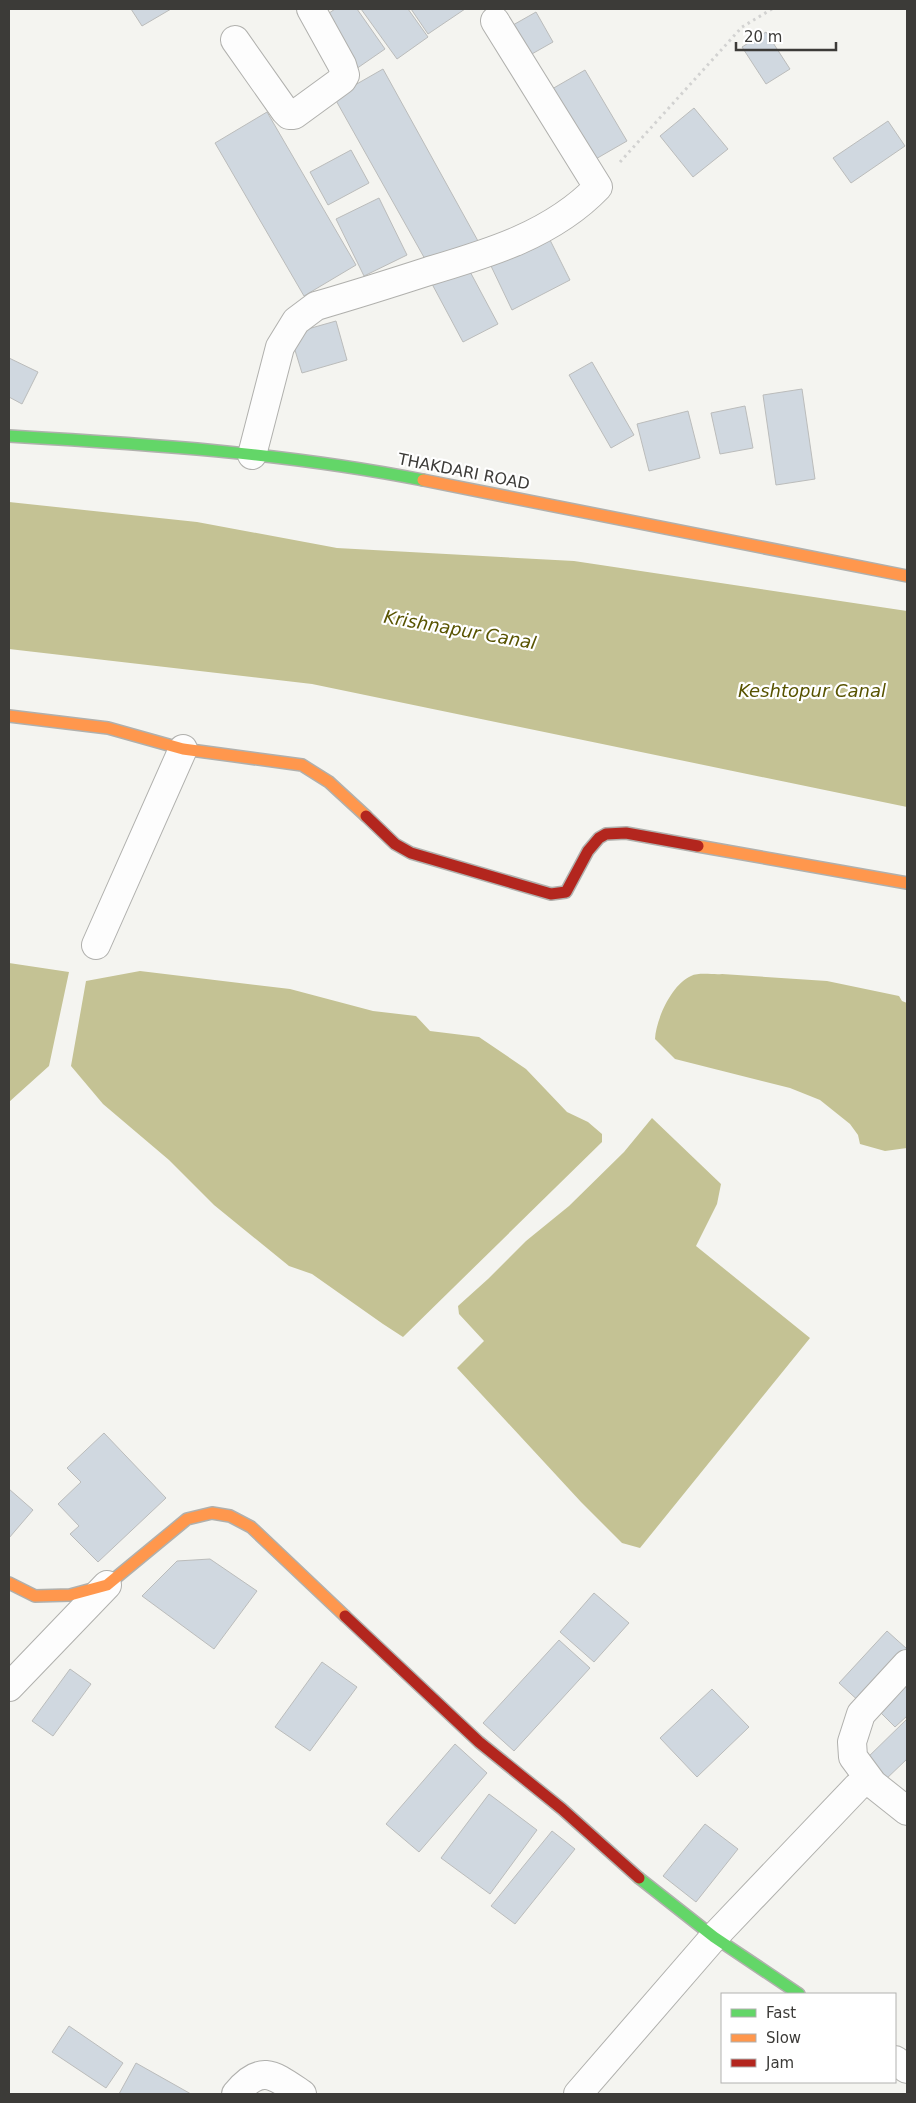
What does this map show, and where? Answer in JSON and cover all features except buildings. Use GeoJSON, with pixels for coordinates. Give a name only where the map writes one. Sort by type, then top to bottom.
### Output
{"type":"FeatureCollection","features":[{"type":"Feature","properties":{"kind":"street"},"geometry":{"type":"LineString","coordinates":[[235,40],[285,111],[289,115],[294,115],[342,80],[345,75],[342,65],[311,9]]}},
{"type":"Feature","properties":{"kind":"street"},"geometry":{"type":"LineString","coordinates":[[252,455],[280,347],[296,321],[316,306],[500,249],[550,225],[588,197],[598,187],[494,21]]}},
{"type":"Feature","properties":{"kind":"street","name":"THAKDARI ROAD"},"geometry":{"type":"LineString","coordinates":[[9,436],[252,455],[378,471],[907,576]]}},
{"type":"Feature","properties":{"kind":"street"},"geometry":{"type":"LineString","coordinates":[[9,716],[108,728],[183,749],[302,765],[329,782],[388,838],[411,853],[551,894],[566,892],[574,882],[588,848],[605,834],[626,833],[907,883]]}},
{"type":"Feature","properties":{"kind":"street"},"geometry":{"type":"LineString","coordinates":[[96,945],[183,749]]}},
{"type":"Feature","properties":{"kind":"street"},"geometry":{"type":"LineString","coordinates":[[9,1686],[107,1585],[187,1520],[212,1513],[230,1516],[251,1527],[479,1742],[562,1809],[640,1879],[714,1937],[798,1993]]}},
{"type":"Feature","properties":{"kind":"street"},"geometry":{"type":"LineString","coordinates":[[9,1583],[34,1596],[70,1595],[107,1585]]}},
{"type":"Feature","properties":{"kind":"street"},"geometry":{"type":"LineString","coordinates":[[907,1664],[861,1714],[852,1742],[853,1757],[873,1784],[907,1811]]}},
{"type":"Feature","properties":{"kind":"street"},"geometry":{"type":"LineString","coordinates":[[578,2094],[714,1937],[857,1787],[865,1782],[873,1784]]}},
{"type":"Feature","properties":{"kind":"street"},"geometry":{"type":"LineString","coordinates":[[896,2061],[907,2069]]}},
{"type":"Feature","properties":{"kind":"street"},"geometry":{"type":"LineString","coordinates":[[236,2094],[245,2083],[262,2074],[278,2077],[302,2094]]}},
{"type":"Feature","properties":{"kind":"path"},"geometry":{"type":"LineString","coordinates":[[598,187],[742,27],[772,9]]}},
{"type":"Feature","properties":{"kind":"water","name":"Keshtopur Canal"},"geometry":{"type":"Polygon","coordinates":[[[9,502],[197,522],[337,548],[574,561],[907,611],[907,807],[312,684],[9,649],[9,502]]]}},
{"type":"Feature","properties":{"kind":"water"},"geometry":{"type":"Polygon","coordinates":[[[9,963],[69,972],[49,1066],[9,1102],[9,963]]]}},
{"type":"Feature","properties":{"kind":"water"},"geometry":{"type":"Polygon","coordinates":[[[140,971],[290,989],[373,1011],[416,1016],[430,1031],[479,1037],[526,1069],[567,1112],[588,1122],[602,1134],[602,1142],[403,1337],[312,1274],[289,1266],[214,1205],[169,1160],[103,1104],[71,1066],[86,981],[140,971]]]}},
{"type":"Feature","properties":{"kind":"water"},"geometry":{"type":"Polygon","coordinates":[[[722,974],[827,981],[899,996],[902,1001],[907,1003],[907,1148],[885,1151],[860,1144],[858,1135],[850,1124],[820,1100],[790,1088],[675,1059],[655,1039],[658,1022],[666,1003],[678,986],[691,976],[722,974]]]}},
{"type":"Feature","properties":{"kind":"water"},"geometry":{"type":"Polygon","coordinates":[[[652,1118],[721,1184],[717,1204],[696,1246],[810,1338],[640,1548],[622,1543],[581,1502],[457,1368],[484,1341],[459,1314],[458,1306],[526,1241],[569,1206],[624,1152],[652,1118]]]}},
{"type":"Feature","properties":{"kind":"traffic: fast"},"geometry":{"type":"LineString","coordinates":[[9,436],[113,442],[269,456],[423,480]]}},
{"type":"Feature","properties":{"kind":"traffic: fast"},"geometry":{"type":"LineString","coordinates":[[639,1878],[714,1937],[798,1993]]}},
{"type":"Feature","properties":{"kind":"traffic: slow"},"geometry":{"type":"LineString","coordinates":[[423,480],[907,576]]}},
{"type":"Feature","properties":{"kind":"traffic: slow"},"geometry":{"type":"LineString","coordinates":[[9,716],[108,728],[183,749],[302,765],[329,782],[366,816]]}},
{"type":"Feature","properties":{"kind":"traffic: slow"},"geometry":{"type":"LineString","coordinates":[[698,846],[907,883]]}},
{"type":"Feature","properties":{"kind":"traffic: slow"},"geometry":{"type":"LineString","coordinates":[[9,1583],[35,1596],[70,1595],[107,1585],[187,1519],[212,1513],[230,1516],[251,1527],[345,1616]]}},
{"type":"Feature","properties":{"kind":"traffic: jam"},"geometry":{"type":"LineString","coordinates":[[366,816],[395,844],[411,853],[551,894],[566,892],[588,851],[599,838],[606,834],[626,833],[698,846]]}},
{"type":"Feature","properties":{"kind":"traffic: jam"},"geometry":{"type":"LineString","coordinates":[[345,1616],[479,1742],[562,1809],[639,1878]]}},
{"type":"Feature","properties":{"kind":"water label","name":"Krishnapur Canal"},"geometry":{"type":"Point","coordinates":[460,630]}}]}
